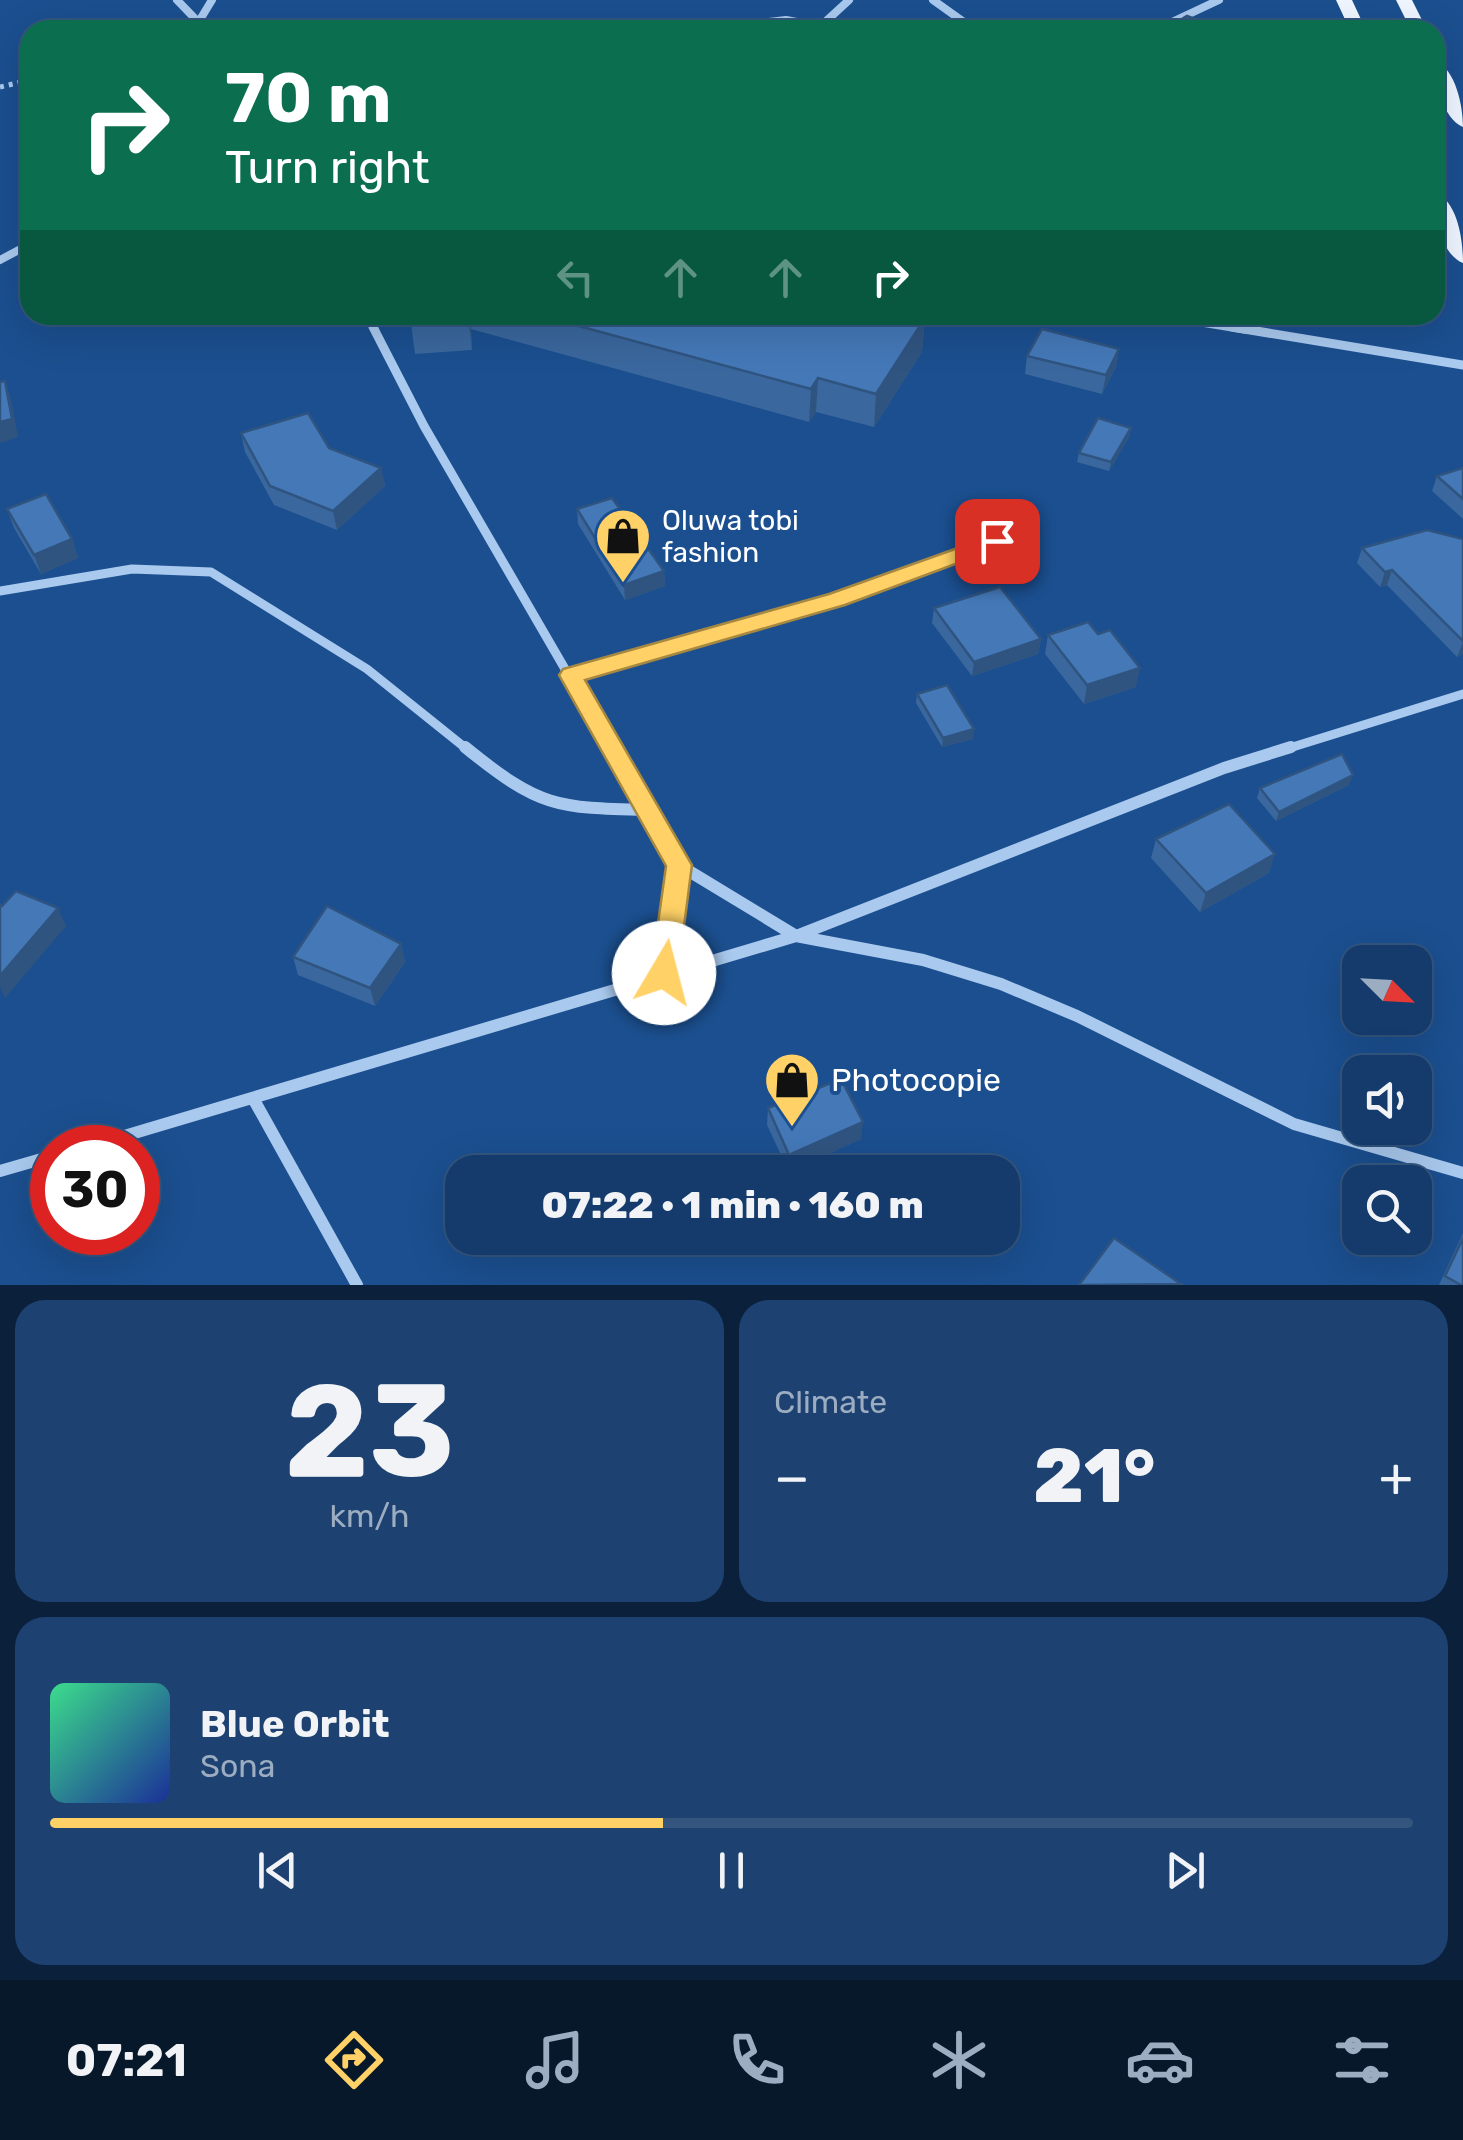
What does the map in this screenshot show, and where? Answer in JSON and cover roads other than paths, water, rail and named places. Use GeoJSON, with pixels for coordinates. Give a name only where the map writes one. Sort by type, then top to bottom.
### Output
{"type":"FeatureCollection","features":[{"type":"Feature","properties":{"kind":"main road"},"geometry":{"type":"LineString","coordinates":[[1445,85],[1463,122]]}},
{"type":"Feature","properties":{"kind":"main road"},"geometry":{"type":"LineString","coordinates":[[1445,219],[1463,257]]}},
{"type":"Feature","properties":{"kind":"street"},"geometry":{"type":"LineString","coordinates":[[177,0],[196,20]]}},
{"type":"Feature","properties":{"kind":"street"},"geometry":{"type":"LineString","coordinates":[[827,20],[849,0]]}},
{"type":"Feature","properties":{"kind":"street"},"geometry":{"type":"LineString","coordinates":[[934,0],[961,20]]}},
{"type":"Feature","properties":{"kind":"street"},"geometry":{"type":"LineString","coordinates":[[1176,20],[1219,0]]}},
{"type":"Feature","properties":{"kind":"street"},"geometry":{"type":"LineString","coordinates":[[372,325],[424,426],[679,865],[796,936],[923,960],[1001,984],[1078,1016],[1294,1124],[1463,1174]]}},
{"type":"Feature","properties":{"kind":"street"},"geometry":{"type":"LineString","coordinates":[[1215,325],[1463,366]]}},
{"type":"Feature","properties":{"kind":"street"},"geometry":{"type":"LineString","coordinates":[[571,675],[837,599],[997,541]]}},
{"type":"Feature","properties":{"kind":"street"},"geometry":{"type":"LineString","coordinates":[[0,591],[150,568],[182,566],[210,572],[367,669],[488,766],[537,799],[569,808],[650,810]]}},
{"type":"Feature","properties":{"kind":"street"},"geometry":{"type":"LineString","coordinates":[[160,1127],[796,936],[1224,768],[1463,694]]}},
{"type":"Feature","properties":{"kind":"street"},"geometry":{"type":"LineString","coordinates":[[664,973],[679,865]]}},
{"type":"Feature","properties":{"kind":"street"},"geometry":{"type":"LineString","coordinates":[[254,1100],[357,1285]]}},
{"type":"Feature","properties":{"kind":"street"},"geometry":{"type":"LineString","coordinates":[[0,1171],[30,1162]]}},
{"type":"Feature","properties":{"kind":"place","name":"Oluwa tobi fashion"},"geometry":{"type":"Point","coordinates":[623,585]}},
{"type":"Feature","properties":{"kind":"place","name":"Photocopie"},"geometry":{"type":"Point","coordinates":[792,1129]}}]}
